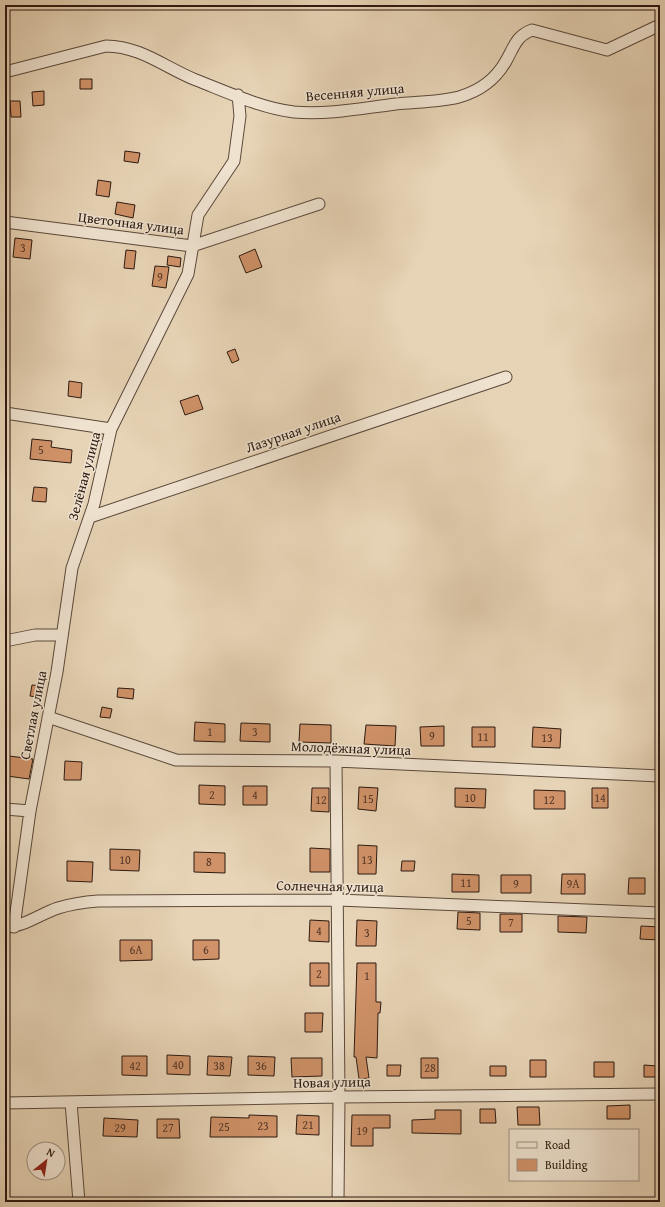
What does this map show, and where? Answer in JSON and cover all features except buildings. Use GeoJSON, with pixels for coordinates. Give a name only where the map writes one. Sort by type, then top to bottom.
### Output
{"type":"FeatureCollection","features":[{"type":"Feature","properties":{"kind":"street","name":"Весенняя улица"},"geometry":{"type":"LineString","coordinates":[[5,72],[106,46],[118,46],[131,49],[194,79],[238,95],[293,112],[322,112],[459,97],[481,88],[493,79],[506,61],[516,40],[525,32],[537,30],[607,50],[660,25]]}},
{"type":"Feature","properties":{"kind":"street"},"geometry":{"type":"LineString","coordinates":[[111,429],[188,274],[198,215],[234,161],[240,116],[238,95]]}},
{"type":"Feature","properties":{"kind":"street","name":"Цветочная улица"},"geometry":{"type":"LineString","coordinates":[[5,222],[192,246],[319,204]]}},
{"type":"Feature","properties":{"kind":"street","name":"Лазурная улица"},"geometry":{"type":"LineString","coordinates":[[90,516],[506,376]]}},
{"type":"Feature","properties":{"kind":"street","name":"Зелёная улица"},"geometry":{"type":"LineString","coordinates":[[5,413],[111,429],[90,516],[72,568],[61,635]]}},
{"type":"Feature","properties":{"kind":"street"},"geometry":{"type":"LineString","coordinates":[[5,641],[35,636],[61,635]]}},
{"type":"Feature","properties":{"kind":"street","name":"Светлая улица"},"geometry":{"type":"LineString","coordinates":[[10,927],[30,811],[57,672],[61,635]]}},
{"type":"Feature","properties":{"kind":"street","name":"Молодёжная улица"},"geometry":{"type":"LineString","coordinates":[[48,717],[176,760],[336,761],[660,776]]}},
{"type":"Feature","properties":{"kind":"street"},"geometry":{"type":"LineString","coordinates":[[336,761],[339,1097],[338,1202]]}},
{"type":"Feature","properties":{"kind":"street"},"geometry":{"type":"LineString","coordinates":[[5,809],[30,811]]}},
{"type":"Feature","properties":{"kind":"street","name":"Солнечная улица"},"geometry":{"type":"LineString","coordinates":[[10,927],[57,908],[79,902],[338,900],[660,913]]}},
{"type":"Feature","properties":{"kind":"street","name":"Новая улица"},"geometry":{"type":"LineString","coordinates":[[5,1104],[339,1097],[660,1094]]}},
{"type":"Feature","properties":{"kind":"street"},"geometry":{"type":"LineString","coordinates":[[72,1102],[80,1202]]}}]}
